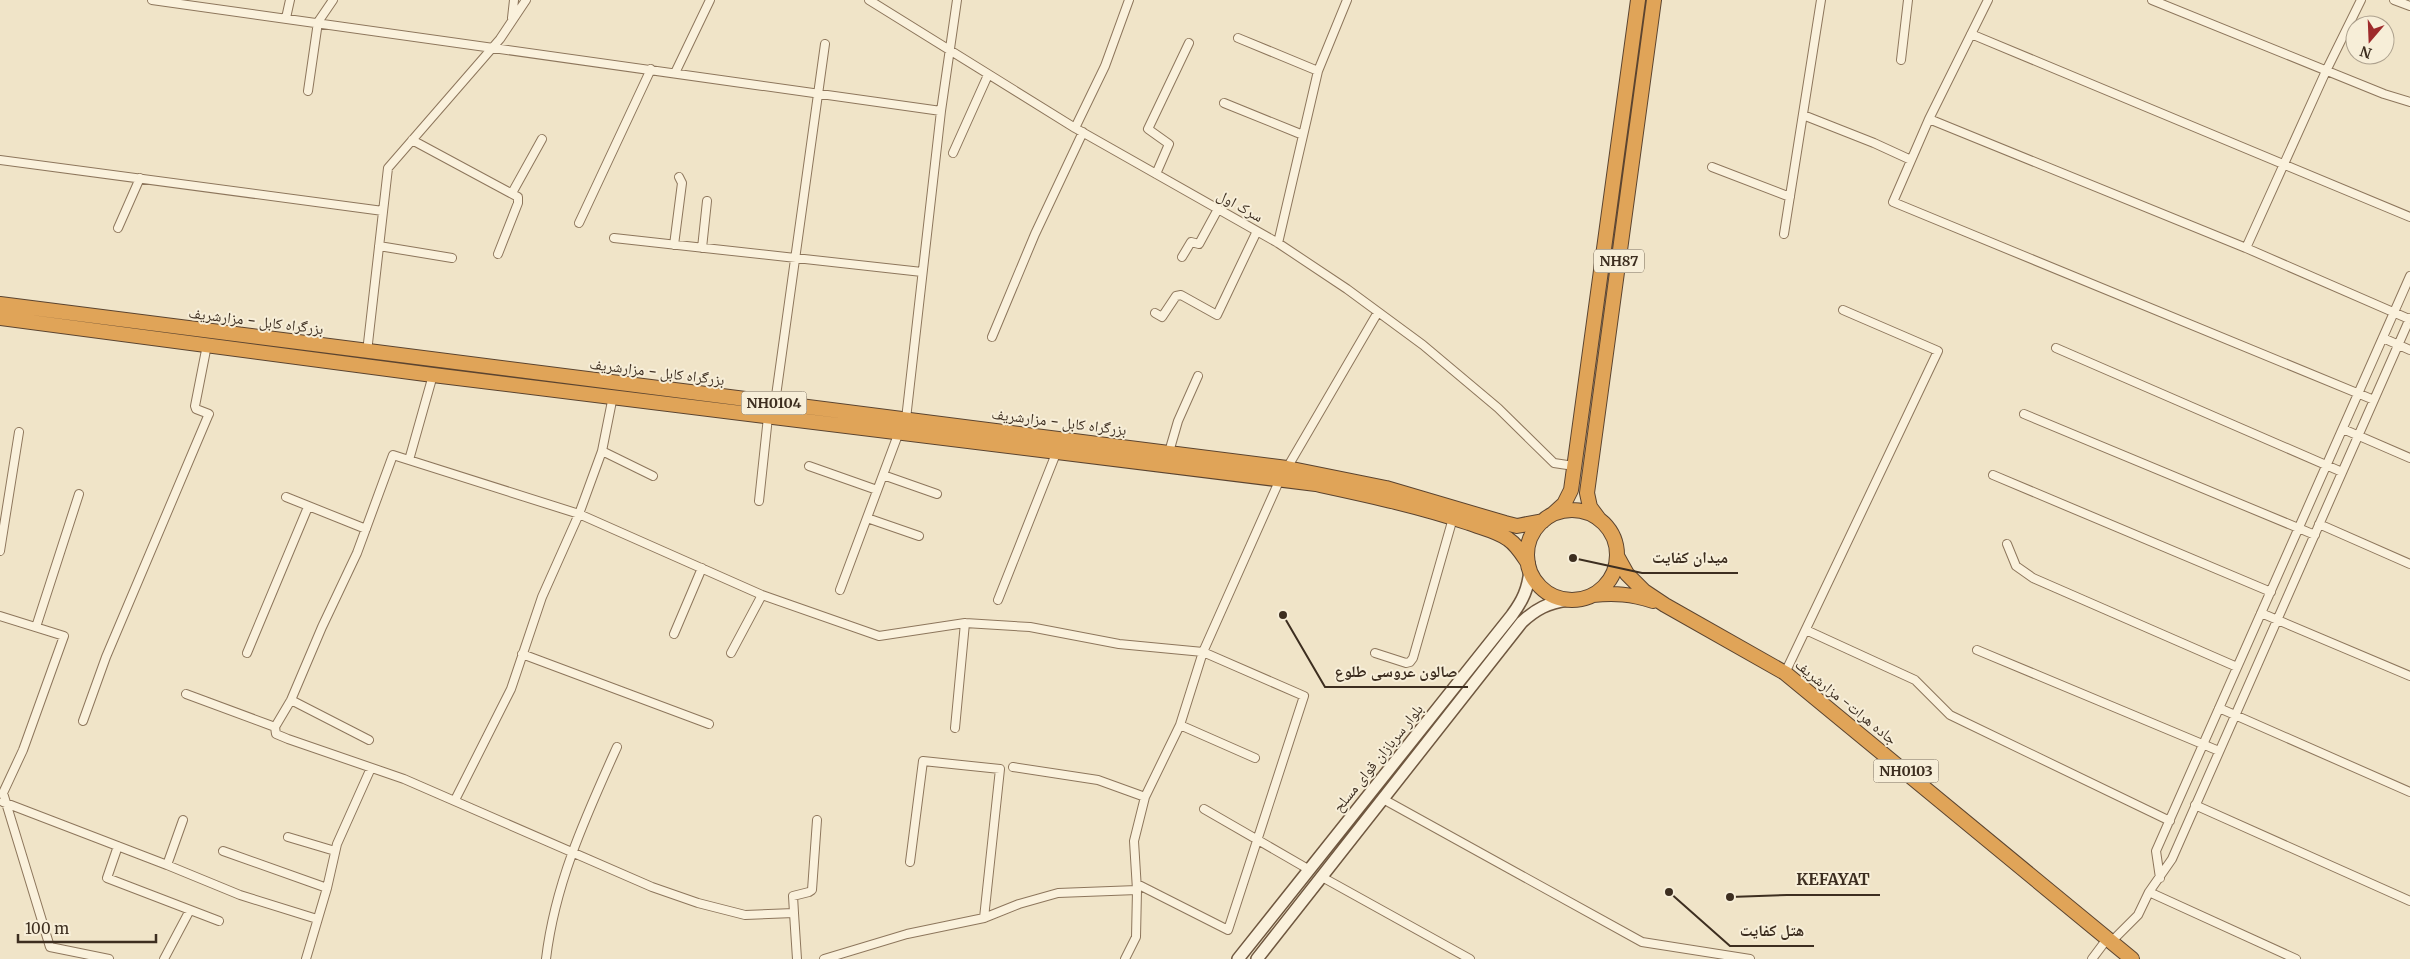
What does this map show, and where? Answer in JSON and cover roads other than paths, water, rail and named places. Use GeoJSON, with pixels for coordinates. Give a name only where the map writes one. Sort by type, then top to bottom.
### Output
{"type":"FeatureCollection","features":[{"type":"Feature","properties":{"kind":"highway","name":"NH87"},"geometry":{"type":"LineString","coordinates":[[1548,517],[1564,504],[1571,490],[1638,0]]}},
{"type":"Feature","properties":{"kind":"highway","name":"NH87"},"geometry":{"type":"LineString","coordinates":[[1599,519],[1590,507],[1588,493],[1654,0]]}},
{"type":"Feature","properties":{"kind":"highway","name":"بزرگراه کابل - مزارشریف"},"geometry":{"type":"LineString","coordinates":[[0,304],[367,352],[1169,452],[1284,473],[1386,488],[1518,526],[1548,517]]}},
{"type":"Feature","properties":{"kind":"highway","name":"بزرگراه کابل - مزارشریف"},"geometry":{"type":"LineString","coordinates":[[0,318],[768,417],[1057,451],[1284,473],[1453,518],[1508,539],[1519,549],[1528,566]]}},
{"type":"Feature","properties":{"kind":"highway"},"geometry":{"type":"LineString","coordinates":[[1577,510],[1599,519],[1612,535],[1617,556],[1610,579],[1593,595],[1580,599],[1567,600],[1544,590],[1535,581],[1528,566],[1528,547],[1533,532],[1548,517],[1577,510]]}},
{"type":"Feature","properties":{"kind":"highway","name":"NH0103"},"geometry":{"type":"LineString","coordinates":[[1617,556],[1627,574],[1644,591],[1665,605]]}},
{"type":"Feature","properties":{"kind":"highway","name":"NH0103"},"geometry":{"type":"LineString","coordinates":[[1593,595],[1618,593],[1634,595],[1665,605]]}},
{"type":"Feature","properties":{"kind":"highway","name":"جاده هرات- مزارشریف"},"geometry":{"type":"LineString","coordinates":[[1665,605],[1785,672],[2132,959]]}},
{"type":"Feature","properties":{"kind":"main road","name":"بلوار سربازان قوای مسلح"},"geometry":{"type":"LineString","coordinates":[[1238,959],[1522,600],[1528,586],[1528,566]]}},
{"type":"Feature","properties":{"kind":"main road","name":"بلوار سربازان قوای مسلح"},"geometry":{"type":"LineString","coordinates":[[1257,959],[1522,622],[1535,610],[1549,603],[1567,600]]}},
{"type":"Feature","properties":{"kind":"street"},"geometry":{"type":"LineString","coordinates":[[152,0],[184,2],[941,111]]}},
{"type":"Feature","properties":{"kind":"street"},"geometry":{"type":"LineString","coordinates":[[286,18],[290,0]]}},
{"type":"Feature","properties":{"kind":"street"},"geometry":{"type":"LineString","coordinates":[[308,91],[318,22],[333,0]]}},
{"type":"Feature","properties":{"kind":"street"},"geometry":{"type":"LineString","coordinates":[[512,19],[514,0]]}},
{"type":"Feature","properties":{"kind":"street"},"geometry":{"type":"LineString","coordinates":[[367,352],[388,168],[500,39],[526,0]]}},
{"type":"Feature","properties":{"kind":"street"},"geometry":{"type":"LineString","coordinates":[[675,73],[710,0]]}},
{"type":"Feature","properties":{"kind":"street","name":"سرک اول"},"geometry":{"type":"LineString","coordinates":[[869,0],[1075,128],[1278,243],[1423,345],[1498,408],[1554,463],[1574,466]]}},
{"type":"Feature","properties":{"kind":"street"},"geometry":{"type":"LineString","coordinates":[[906,419],[941,111],[957,0]]}},
{"type":"Feature","properties":{"kind":"street"},"geometry":{"type":"LineString","coordinates":[[1075,128],[1105,66],[1129,0]]}},
{"type":"Feature","properties":{"kind":"street"},"geometry":{"type":"LineString","coordinates":[[1278,243],[1318,71],[1347,0]]}},
{"type":"Feature","properties":{"kind":"street"},"geometry":{"type":"LineString","coordinates":[[1784,234],[1821,0]]}},
{"type":"Feature","properties":{"kind":"street"},"geometry":{"type":"LineString","coordinates":[[1901,60],[1908,0]]}},
{"type":"Feature","properties":{"kind":"street"},"geometry":{"type":"LineString","coordinates":[[1988,0],[1929,119],[1893,202],[2374,400]]}},
{"type":"Feature","properties":{"kind":"street"},"geometry":{"type":"LineString","coordinates":[[2152,0],[2326,71],[2410,102]]}},
{"type":"Feature","properties":{"kind":"street"},"geometry":{"type":"LineString","coordinates":[[2246,248],[2326,71],[2361,0]]}},
{"type":"Feature","properties":{"kind":"street"},"geometry":{"type":"LineString","coordinates":[[2394,0],[2410,6]]}},
{"type":"Feature","properties":{"kind":"street"},"geometry":{"type":"LineString","coordinates":[[1971,34],[2410,217]]}},
{"type":"Feature","properties":{"kind":"street"},"geometry":{"type":"LineString","coordinates":[[1238,38],[1318,71]]}},
{"type":"Feature","properties":{"kind":"street"},"geometry":{"type":"LineString","coordinates":[[1156,174],[1169,144],[1148,129],[1189,43]]}},
{"type":"Feature","properties":{"kind":"street"},"geometry":{"type":"LineString","coordinates":[[774,403],[825,44]]}},
{"type":"Feature","properties":{"kind":"street"},"geometry":{"type":"LineString","coordinates":[[579,223],[650,69]]}},
{"type":"Feature","properties":{"kind":"street"},"geometry":{"type":"LineString","coordinates":[[953,153],[988,75]]}},
{"type":"Feature","properties":{"kind":"street"},"geometry":{"type":"LineString","coordinates":[[1224,103],[1302,135]]}},
{"type":"Feature","properties":{"kind":"street"},"geometry":{"type":"LineString","coordinates":[[1803,115],[1911,160]]}},
{"type":"Feature","properties":{"kind":"street"},"geometry":{"type":"LineString","coordinates":[[1929,119],[2246,248],[2410,318],[2172,859],[2149,892],[2138,915],[2109,940],[2092,959]]}},
{"type":"Feature","properties":{"kind":"street"},"geometry":{"type":"LineString","coordinates":[[992,337],[1035,234],[1083,132]]}},
{"type":"Feature","properties":{"kind":"street"},"geometry":{"type":"LineString","coordinates":[[512,193],[542,139]]}},
{"type":"Feature","properties":{"kind":"street"},"geometry":{"type":"LineString","coordinates":[[412,140],[518,197],[518,203],[498,254]]}},
{"type":"Feature","properties":{"kind":"street"},"geometry":{"type":"LineString","coordinates":[[0,160],[383,211]]}},
{"type":"Feature","properties":{"kind":"street"},"geometry":{"type":"LineString","coordinates":[[1712,167],[1790,197]]}},
{"type":"Feature","properties":{"kind":"street"},"geometry":{"type":"LineString","coordinates":[[674,245],[682,183],[679,177]]}},
{"type":"Feature","properties":{"kind":"street"},"geometry":{"type":"LineString","coordinates":[[118,228],[140,178]]}},
{"type":"Feature","properties":{"kind":"street"},"geometry":{"type":"LineString","coordinates":[[702,248],[707,200]]}},
{"type":"Feature","properties":{"kind":"street"},"geometry":{"type":"LineString","coordinates":[[1182,257],[1191,242],[1199,244],[1218,209]]}},
{"type":"Feature","properties":{"kind":"street"},"geometry":{"type":"LineString","coordinates":[[1156,313],[1162,317],[1176,296],[1181,294],[1214,314],[1219,313],[1257,231]]}},
{"type":"Feature","properties":{"kind":"street"},"geometry":{"type":"LineString","coordinates":[[614,238],[922,272]]}},
{"type":"Feature","properties":{"kind":"street"},"geometry":{"type":"LineString","coordinates":[[379,246],[452,258]]}},
{"type":"Feature","properties":{"kind":"street"},"geometry":{"type":"LineString","coordinates":[[2160,878],[2156,851],[2410,276]]}},
{"type":"Feature","properties":{"kind":"street"},"geometry":{"type":"LineString","coordinates":[[1785,672],[1938,350],[1843,310]]}},
{"type":"Feature","properties":{"kind":"street"},"geometry":{"type":"LineString","coordinates":[[1125,959],[1136,937],[1137,887],[1134,841],[1145,797],[1180,725],[1203,652],[1284,473],[1378,312]]}},
{"type":"Feature","properties":{"kind":"street"},"geometry":{"type":"LineString","coordinates":[[2383,338],[2410,350]]}},
{"type":"Feature","properties":{"kind":"street"},"geometry":{"type":"LineString","coordinates":[[84,721],[106,657],[208,416],[207,413],[195,408],[207,345]]}},
{"type":"Feature","properties":{"kind":"street"},"geometry":{"type":"LineString","coordinates":[[2056,348],[2342,472]]}},
{"type":"Feature","properties":{"kind":"street"},"geometry":{"type":"LineString","coordinates":[[409,460],[433,375]]}},
{"type":"Feature","properties":{"kind":"street"},"geometry":{"type":"LineString","coordinates":[[1169,452],[1178,421],[1198,376]]}},
{"type":"Feature","properties":{"kind":"street"},"geometry":{"type":"LineString","coordinates":[[455,800],[511,689],[542,597],[579,514],[602,451],[615,383]]}},
{"type":"Feature","properties":{"kind":"street"},"geometry":{"type":"LineString","coordinates":[[2024,414],[2314,534]]}},
{"type":"Feature","properties":{"kind":"street"},"geometry":{"type":"LineString","coordinates":[[758,501],[768,417]]}},
{"type":"Feature","properties":{"kind":"street"},"geometry":{"type":"LineString","coordinates":[[2343,429],[2410,458]]}},
{"type":"Feature","properties":{"kind":"street"},"geometry":{"type":"LineString","coordinates":[[0,551],[19,432]]}},
{"type":"Feature","properties":{"kind":"street"},"geometry":{"type":"LineString","coordinates":[[840,590],[899,432]]}},
{"type":"Feature","properties":{"kind":"street"},"geometry":{"type":"LineString","coordinates":[[602,451],[653,476]]}},
{"type":"Feature","properties":{"kind":"street"},"geometry":{"type":"LineString","coordinates":[[998,600],[1057,451]]}},
{"type":"Feature","properties":{"kind":"street"},"geometry":{"type":"LineString","coordinates":[[794,913],[745,915],[724,911],[652,887],[486,816],[404,778],[276,734],[275,728],[292,700],[366,529],[394,455],[579,514],[762,595],[879,636],[965,623],[1030,627],[1119,644],[1203,652],[1304,696],[1228,930],[1137,887],[1058,893],[1019,904],[984,918],[907,934],[824,959]]}},
{"type":"Feature","properties":{"kind":"street"},"geometry":{"type":"LineString","coordinates":[[809,466],[877,490]]}},
{"type":"Feature","properties":{"kind":"street"},"geometry":{"type":"LineString","coordinates":[[883,475],[937,494]]}},
{"type":"Feature","properties":{"kind":"street"},"geometry":{"type":"LineString","coordinates":[[1993,475],[2271,592]]}},
{"type":"Feature","properties":{"kind":"street"},"geometry":{"type":"LineString","coordinates":[[36,627],[79,494]]}},
{"type":"Feature","properties":{"kind":"street"},"geometry":{"type":"LineString","coordinates":[[286,497],[366,529]]}},
{"type":"Feature","properties":{"kind":"street"},"geometry":{"type":"LineString","coordinates":[[247,653],[308,507]]}},
{"type":"Feature","properties":{"kind":"street"},"geometry":{"type":"LineString","coordinates":[[867,518],[919,536]]}},
{"type":"Feature","properties":{"kind":"street"},"geometry":{"type":"LineString","coordinates":[[1375,653],[1406,663],[1410,662],[1453,518]]}},
{"type":"Feature","properties":{"kind":"street"},"geometry":{"type":"LineString","coordinates":[[2319,524],[2410,564]]}},
{"type":"Feature","properties":{"kind":"street"},"geometry":{"type":"LineString","coordinates":[[2007,544],[2016,566],[2033,578],[2237,667]]}},
{"type":"Feature","properties":{"kind":"street"},"geometry":{"type":"LineString","coordinates":[[674,634],[702,568]]}},
{"type":"Feature","properties":{"kind":"street"},"geometry":{"type":"LineString","coordinates":[[731,653],[762,595]]}},
{"type":"Feature","properties":{"kind":"street"},"geometry":{"type":"LineString","coordinates":[[2262,613],[2410,676]]}},
{"type":"Feature","properties":{"kind":"street"},"geometry":{"type":"LineString","coordinates":[[0,616],[64,636],[23,750],[3,793],[2,801],[50,947],[109,959]]}},
{"type":"Feature","properties":{"kind":"street"},"geometry":{"type":"LineString","coordinates":[[955,728],[965,623]]}},
{"type":"Feature","properties":{"kind":"street"},"geometry":{"type":"LineString","coordinates":[[1806,630],[1915,680],[1950,716],[2170,821]]}},
{"type":"Feature","properties":{"kind":"street"},"geometry":{"type":"LineString","coordinates":[[1977,650],[2219,751]]}},
{"type":"Feature","properties":{"kind":"street"},"geometry":{"type":"LineString","coordinates":[[522,654],[709,724]]}},
{"type":"Feature","properties":{"kind":"street"},"geometry":{"type":"LineString","coordinates":[[186,694],[275,728]]}},
{"type":"Feature","properties":{"kind":"street"},"geometry":{"type":"LineString","coordinates":[[292,700],[369,740]]}},
{"type":"Feature","properties":{"kind":"street"},"geometry":{"type":"LineString","coordinates":[[2219,708],[2410,792]]}},
{"type":"Feature","properties":{"kind":"street"},"geometry":{"type":"LineString","coordinates":[[1180,725],[1255,758]]}},
{"type":"Feature","properties":{"kind":"street"},"geometry":{"type":"LineString","coordinates":[[546,959],[550,926],[571,851],[617,747]]}},
{"type":"Feature","properties":{"kind":"street"},"geometry":{"type":"LineString","coordinates":[[910,862],[923,761],[1000,769],[984,918]]}},
{"type":"Feature","properties":{"kind":"street"},"geometry":{"type":"LineString","coordinates":[[1013,767],[1098,780],[1145,797]]}},
{"type":"Feature","properties":{"kind":"street"},"geometry":{"type":"LineString","coordinates":[[306,959],[336,851],[371,768]]}},
{"type":"Feature","properties":{"kind":"street"},"geometry":{"type":"LineString","coordinates":[[1383,800],[1642,942],[1750,959]]}},
{"type":"Feature","properties":{"kind":"street"},"geometry":{"type":"LineString","coordinates":[[2,801],[240,895],[317,920]]}},
{"type":"Feature","properties":{"kind":"street"},"geometry":{"type":"LineString","coordinates":[[2195,805],[2410,901]]}},
{"type":"Feature","properties":{"kind":"street"},"geometry":{"type":"LineString","coordinates":[[1204,809],[1308,870]]}},
{"type":"Feature","properties":{"kind":"street"},"geometry":{"type":"LineString","coordinates":[[167,865],[183,820]]}},
{"type":"Feature","properties":{"kind":"street"},"geometry":{"type":"LineString","coordinates":[[797,959],[793,896],[812,890],[817,820]]}},
{"type":"Feature","properties":{"kind":"street"},"geometry":{"type":"LineString","coordinates":[[288,837],[336,851]]}},
{"type":"Feature","properties":{"kind":"street"},"geometry":{"type":"LineString","coordinates":[[118,846],[107,878],[219,921]]}},
{"type":"Feature","properties":{"kind":"street"},"geometry":{"type":"LineString","coordinates":[[223,851],[327,888]]}},
{"type":"Feature","properties":{"kind":"street"},"geometry":{"type":"LineString","coordinates":[[1322,877],[1470,959]]}},
{"type":"Feature","properties":{"kind":"street"},"geometry":{"type":"LineString","coordinates":[[2149,892],[2296,959]]}},
{"type":"Feature","properties":{"kind":"street"},"geometry":{"type":"LineString","coordinates":[[164,959],[190,910]]}},
{"type":"Feature","properties":{"kind":"street"},"geometry":{"type":"LineString","coordinates":[[58,959],[59,950]]}},
{"type":"Feature","properties":{"kind":"place","name":"میدان کفایت"},"geometry":{"type":"Point","coordinates":[1573,558]}},
{"type":"Feature","properties":{"kind":"place","name":"صالون عروسی طلوع"},"geometry":{"type":"Point","coordinates":[1283,615]}},
{"type":"Feature","properties":{"kind":"place","name":"هتل کفایت"},"geometry":{"type":"Point","coordinates":[1669,892]}},
{"type":"Feature","properties":{"kind":"place","name":"KEFAYAT"},"geometry":{"type":"Point","coordinates":[1730,897]}}]}
